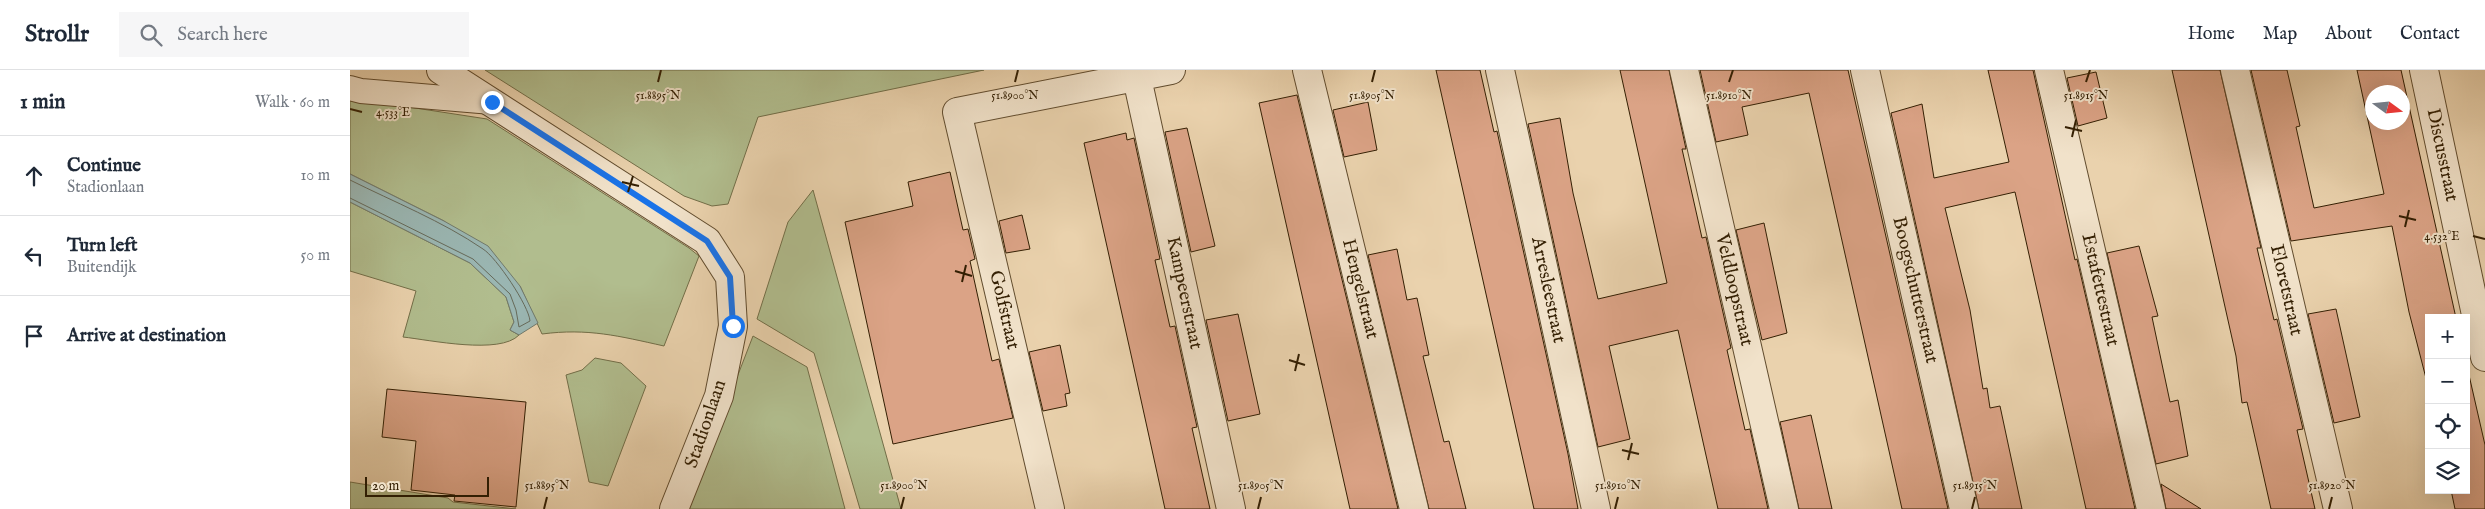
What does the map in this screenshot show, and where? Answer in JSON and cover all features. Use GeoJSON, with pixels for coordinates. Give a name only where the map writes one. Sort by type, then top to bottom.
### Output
{"type":"FeatureCollection","features":[{"type":"Feature","properties":{"kind":"street"},"geometry":{"type":"LineString","coordinates":[[441,70],[492,102]]}},
{"type":"Feature","properties":{"kind":"street"},"geometry":{"type":"LineString","coordinates":[[1137,78],[1171,70]]}},
{"type":"Feature","properties":{"kind":"street","name":"Hengelstraat"},"geometry":{"type":"LineString","coordinates":[[1307,70],[1414,509]]}},
{"type":"Feature","properties":{"kind":"street","name":"Arresleestraat"},"geometry":{"type":"LineString","coordinates":[[1500,70],[1596,509]]}},
{"type":"Feature","properties":{"kind":"street","name":"Veldloopstraat"},"geometry":{"type":"LineString","coordinates":[[1684,70],[1784,509]]}},
{"type":"Feature","properties":{"kind":"street","name":"Boogschutterstraat"},"geometry":{"type":"LineString","coordinates":[[1865,70],[1964,509]]}},
{"type":"Feature","properties":{"kind":"street","name":"Estafettestraat"},"geometry":{"type":"LineString","coordinates":[[2049,70],[2151,509]]}},
{"type":"Feature","properties":{"kind":"street","name":"Floretstraat"},"geometry":{"type":"LineString","coordinates":[[2234,70],[2338,509]]}},
{"type":"Feature","properties":{"kind":"street","name":"Discusstraat"},"geometry":{"type":"LineString","coordinates":[[2424,70],[2485,357]]}},
{"type":"Feature","properties":{"kind":"street","name":"Golfstraat"},"geometry":{"type":"LineString","coordinates":[[1050,509],[957,112],[1137,78]]}},
{"type":"Feature","properties":{"kind":"street","name":"Kampeerstraat"},"geometry":{"type":"LineString","coordinates":[[1137,78],[1231,509]]}},
{"type":"Feature","properties":{"kind":"street","name":"Stadionlaan"},"geometry":{"type":"LineString","coordinates":[[492,102],[707,241],[730,277],[733,326],[720,396],[674,509]]}},
{"type":"Feature","properties":{"kind":"lane"},"geometry":{"type":"LineString","coordinates":[[350,88],[361,91],[492,102]]}},
{"type":"Feature","properties":{"kind":"green space"},"geometry":{"type":"Polygon","coordinates":[[[485,70],[984,70],[758,117],[728,204],[712,206],[684,196],[485,70]]]}},
{"type":"Feature","properties":{"kind":"green space"},"geometry":{"type":"Polygon","coordinates":[[[350,98],[487,119],[689,248],[699,256],[664,346],[618,336],[589,333],[559,332],[542,334],[520,286],[444,221],[350,174],[350,98]]]}},
{"type":"Feature","properties":{"kind":"green space"},"geometry":{"type":"Polygon","coordinates":[[[813,190],[901,509],[860,509],[814,353],[757,319],[788,222],[813,190]]]}},
{"type":"Feature","properties":{"kind":"green space"},"geometry":{"type":"Polygon","coordinates":[[[350,202],[470,263],[506,297],[514,322],[510,330],[519,335],[510,341],[481,345],[464,345],[403,337],[416,291],[350,271],[350,202]]]}},
{"type":"Feature","properties":{"kind":"green space"},"geometry":{"type":"Polygon","coordinates":[[[753,336],[807,367],[845,509],[686,509],[753,336]]]}},
{"type":"Feature","properties":{"kind":"green space"},"geometry":{"type":"Polygon","coordinates":[[[595,358],[621,363],[646,386],[608,486],[589,482],[566,375],[582,370],[595,358]]]}},
{"type":"Feature","properties":{"kind":"green space"},"geometry":{"type":"Polygon","coordinates":[[[350,482],[448,498],[453,502],[516,509],[350,509],[350,482]]]}},
{"type":"Feature","properties":{"kind":"water"},"geometry":{"type":"Polygon","coordinates":[[[350,174],[444,221],[488,246],[520,286],[538,323],[519,335],[510,330],[514,322],[506,297],[470,263],[350,202],[350,174]]]}},
{"type":"Feature","properties":{"kind":"building"},"geometry":{"type":"Polygon","coordinates":[[[1436,70],[1480,70],[1494,132],[1497,131],[1568,454],[1578,509],[1534,509],[1436,70]]]}},
{"type":"Feature","properties":{"kind":"building"},"geometry":{"type":"Polygon","coordinates":[[[1620,70],[1669,70],[1686,149],[1682,149],[1702,238],[1706,237],[1731,348],[1727,350],[1745,430],[1750,429],[1768,509],[1718,509],[1678,330],[1609,346],[1630,439],[1598,447],[1528,124],[1560,118],[1573,193],[1598,299],[1667,283],[1620,70]]]}},
{"type":"Feature","properties":{"kind":"building"},"geometry":{"type":"Polygon","coordinates":[[[1700,70],[1848,70],[1948,509],[1902,509],[1809,93],[1742,107],[1748,135],[1716,142],[1700,70]]]}},
{"type":"Feature","properties":{"kind":"building"},"geometry":{"type":"Polygon","coordinates":[[[1988,70],[2033,70],[2075,260],[2077,259],[2135,509],[2086,509],[2015,192],[1945,208],[1970,310],[1983,389],[1987,388],[1990,408],[2000,406],[2022,509],[1979,509],[1891,113],[1922,104],[1934,178],[2009,162],[1988,70]]]}},
{"type":"Feature","properties":{"kind":"building"},"geometry":{"type":"Polygon","coordinates":[[[2172,70],[2220,70],[2261,248],[2257,248],[2274,320],[2277,319],[2303,429],[2297,430],[2315,509],[2271,509],[2247,402],[2242,403],[2236,356],[2172,70]]]}},
{"type":"Feature","properties":{"kind":"building"},"geometry":{"type":"Polygon","coordinates":[[[2251,70],[2287,70],[2300,126],[2296,127],[2314,208],[2384,194],[2370,130],[2410,130],[2410,111],[2455,314],[2425,314],[2425,374],[2409,312],[2392,226],[2291,241],[2251,70]]]}},
{"type":"Feature","properties":{"kind":"building"},"geometry":{"type":"Polygon","coordinates":[[[2357,70],[2401,70],[2404,85],[2365,85],[2365,107],[2357,70]]]}},
{"type":"Feature","properties":{"kind":"building"},"geometry":{"type":"Polygon","coordinates":[[[2096,72],[2107,118],[2078,126],[2067,78],[2096,72]]]}},
{"type":"Feature","properties":{"kind":"building"},"geometry":{"type":"Polygon","coordinates":[[[1297,95],[1398,509],[1350,509],[1259,103],[1297,95]]]}},
{"type":"Feature","properties":{"kind":"building"},"geometry":{"type":"Polygon","coordinates":[[[1368,102],[1377,150],[1344,157],[1333,110],[1368,102]]]}},
{"type":"Feature","properties":{"kind":"building"},"geometry":{"type":"Polygon","coordinates":[[[1187,128],[1215,246],[1191,252],[1165,132],[1187,128]]]}},
{"type":"Feature","properties":{"kind":"building"},"geometry":{"type":"Polygon","coordinates":[[[1126,133],[1127,140],[1134,138],[1160,259],[1155,260],[1170,327],[1175,326],[1197,427],[1192,428],[1210,509],[1165,509],[1084,143],[1126,133]]]}},
{"type":"Feature","properties":{"kind":"building"},"geometry":{"type":"Polygon","coordinates":[[[950,172],[963,230],[968,229],[975,259],[970,261],[992,361],[999,359],[1013,418],[893,444],[845,222],[913,206],[908,182],[950,172]]]}},
{"type":"Feature","properties":{"kind":"building"},"geometry":{"type":"Polygon","coordinates":[[[1022,215],[1030,249],[1006,253],[999,221],[1022,215]]]}},
{"type":"Feature","properties":{"kind":"building"},"geometry":{"type":"Polygon","coordinates":[[[1764,223],[1787,333],[1762,340],[1736,230],[1764,223]]]}},
{"type":"Feature","properties":{"kind":"building"},"geometry":{"type":"Polygon","coordinates":[[[2139,246],[2158,316],[2152,317],[2170,402],[2178,400],[2188,456],[2156,464],[2107,253],[2139,246]]]}},
{"type":"Feature","properties":{"kind":"building"},"geometry":{"type":"Polygon","coordinates":[[[1397,249],[1407,300],[1417,298],[1429,355],[1423,356],[1444,442],[1449,441],[1466,509],[1429,509],[1368,255],[1397,249]]]}},
{"type":"Feature","properties":{"kind":"building"},"geometry":{"type":"Polygon","coordinates":[[[2336,309],[2360,417],[2334,423],[2308,314],[2336,309]]]}},
{"type":"Feature","properties":{"kind":"building"},"geometry":{"type":"Polygon","coordinates":[[[1238,314],[1260,414],[1228,421],[1206,320],[1238,314]]]}},
{"type":"Feature","properties":{"kind":"building"},"geometry":{"type":"Polygon","coordinates":[[[1060,345],[1070,393],[1065,394],[1067,406],[1043,411],[1029,352],[1060,345]]]}},
{"type":"Feature","properties":{"kind":"building"},"geometry":{"type":"Polygon","coordinates":[[[2470,379],[2485,445],[2485,509],[2455,509],[2452,494],[2470,494],[2470,379]]]}},
{"type":"Feature","properties":{"kind":"building"},"geometry":{"type":"Polygon","coordinates":[[[387,389],[526,402],[516,507],[454,501],[455,495],[411,490],[416,441],[382,437],[387,389]]]}},
{"type":"Feature","properties":{"kind":"building"},"geometry":{"type":"Polygon","coordinates":[[[1811,415],[1832,509],[1799,509],[1780,422],[1811,415]]]}},
{"type":"Feature","properties":{"kind":"building"},"geometry":{"type":"Polygon","coordinates":[[[2161,484],[2201,509],[2166,509],[2161,484]]]}},
{"type":"Feature","properties":{"kind":"route"},"geometry":{"type":"LineString","coordinates":[[492,102],[707,241],[730,277],[733,326]]}}]}
